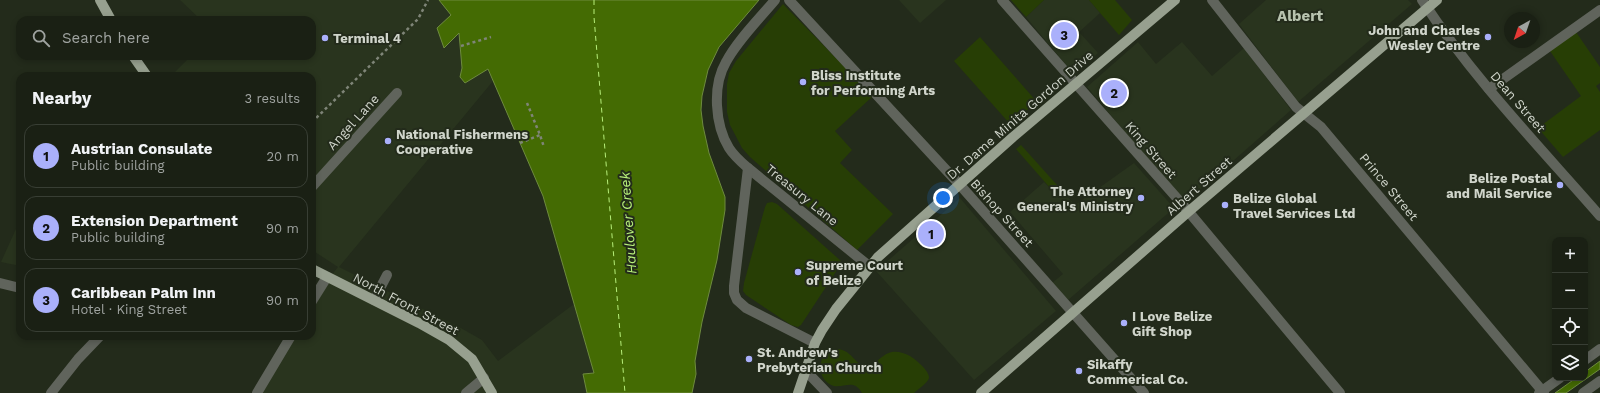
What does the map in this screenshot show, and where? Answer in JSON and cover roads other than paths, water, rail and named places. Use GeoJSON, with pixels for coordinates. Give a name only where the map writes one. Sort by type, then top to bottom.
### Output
{"type":"FeatureCollection","features":[{"type":"Feature","properties":{"kind":"main road"},"geometry":{"type":"LineString","coordinates":[[100,0],[109,16]]}},
{"type":"Feature","properties":{"kind":"main road","name":"Dr. Dame Minita Gordon Drive"},"geometry":{"type":"LineString","coordinates":[[798,393],[815,343],[828,320],[869,266],[1076,84],[1175,0]]}},
{"type":"Feature","properties":{"kind":"main road","name":"Albert Street"},"geometry":{"type":"LineString","coordinates":[[980,393],[1303,113],[1425,4],[1437,0]]}},
{"type":"Feature","properties":{"kind":"main road"},"geometry":{"type":"LineString","coordinates":[[136,60],[144,72]]}},
{"type":"Feature","properties":{"kind":"main road","name":"North Front Street"},"geometry":{"type":"LineString","coordinates":[[316,271],[449,340],[472,359],[492,393]]}},
{"type":"Feature","properties":{"kind":"street","name":"Treasury Lane"},"geometry":{"type":"LineString","coordinates":[[775,0],[732,52],[722,71],[718,93],[718,106],[725,139],[736,156],[748,168],[869,266]]}},
{"type":"Feature","properties":{"kind":"street","name":"Bishop Street"},"geometry":{"type":"LineString","coordinates":[[789,0],[960,185],[1144,393]]}},
{"type":"Feature","properties":{"kind":"street","name":"King Street"},"geometry":{"type":"LineString","coordinates":[[1002,0],[1188,212],[1340,393]]}},
{"type":"Feature","properties":{"kind":"street","name":"Prince Street"},"geometry":{"type":"LineString","coordinates":[[1212,0],[1296,107],[1321,127],[1542,392]]}},
{"type":"Feature","properties":{"kind":"street","name":"Dean Street"},"geometry":{"type":"LineString","coordinates":[[1425,4],[1489,89],[1600,216]]}},
{"type":"Feature","properties":{"kind":"street"},"geometry":{"type":"LineString","coordinates":[[1489,89],[1600,10]]}},
{"type":"Feature","properties":{"kind":"street","name":"Angel Lane"},"geometry":{"type":"LineString","coordinates":[[316,183],[397,93]]}},
{"type":"Feature","properties":{"kind":"street"},"geometry":{"type":"LineString","coordinates":[[748,168],[734,286],[736,297],[746,308],[815,343]]}},
{"type":"Feature","properties":{"kind":"street"},"geometry":{"type":"LineString","coordinates":[[374,300],[387,275]]}},
{"type":"Feature","properties":{"kind":"street"},"geometry":{"type":"LineString","coordinates":[[316,295],[327,277]]}},
{"type":"Feature","properties":{"kind":"street"},"geometry":{"type":"LineString","coordinates":[[0,283],[16,287]]}},
{"type":"Feature","properties":{"kind":"street"},"geometry":{"type":"LineString","coordinates":[[51,393],[78,359],[96,340]]}},
{"type":"Feature","properties":{"kind":"street"},"geometry":{"type":"LineString","coordinates":[[257,393],[289,340]]}},
{"type":"Feature","properties":{"kind":"street"},"geometry":{"type":"LineString","coordinates":[[1588,358],[1600,349]]}},
{"type":"Feature","properties":{"kind":"street"},"geometry":{"type":"LineString","coordinates":[[805,370],[828,393]]}},
{"type":"Feature","properties":{"kind":"street"},"geometry":{"type":"LineString","coordinates":[[466,393],[484,378]]}},
{"type":"Feature","properties":{"kind":"street"},"geometry":{"type":"LineString","coordinates":[[1542,392],[1556,381]]}},
{"type":"Feature","properties":{"kind":"street"},"geometry":{"type":"LineString","coordinates":[[1583,393],[1600,381]]}},
{"type":"Feature","properties":{"kind":"water","name":"Haulover Creek"},"geometry":{"type":"Polygon","coordinates":[[[439,0],[759,0],[719,47],[708,70],[702,96],[701,110],[703,126],[709,153],[725,197],[725,210],[717,260],[702,322],[695,361],[696,374],[692,393],[587,393],[583,374],[594,373],[543,196],[488,69],[465,83],[460,77],[462,68],[459,33],[444,48],[437,28],[451,15],[439,0]]]}},
{"type":"Feature","properties":{"kind":"water"},"geometry":{"type":"Polygon","coordinates":[[[1600,361],[1600,369],[1588,377],[1588,370],[1600,361]]]}},
{"type":"Feature","properties":{"kind":"water"},"geometry":{"type":"Polygon","coordinates":[[[1572,381],[1583,381],[1566,393],[1555,393],[1572,381]]]}},
{"type":"Feature","properties":{"kind":"place","name":"Caribbean Palm Inn"},"geometry":{"type":"Point","coordinates":[1064,35]}},
{"type":"Feature","properties":{"kind":"place","name":"John and Charles Wesley Centre"},"geometry":{"type":"Point","coordinates":[1488,37]}},
{"type":"Feature","properties":{"kind":"place","name":"Terminal 4"},"geometry":{"type":"Point","coordinates":[325,38]}},
{"type":"Feature","properties":{"kind":"place","name":"Bliss Institute for Performing Arts"},"geometry":{"type":"Point","coordinates":[803,82]}},
{"type":"Feature","properties":{"kind":"place","name":"Extension Department"},"geometry":{"type":"Point","coordinates":[1114,93]}},
{"type":"Feature","properties":{"kind":"place","name":"National Fishermens Cooperative"},"geometry":{"type":"Point","coordinates":[388,141]}},
{"type":"Feature","properties":{"kind":"place","name":"Belize Postal and Mail Service"},"geometry":{"type":"Point","coordinates":[1560,185]}},
{"type":"Feature","properties":{"kind":"place","name":"The Attorney General's Ministry"},"geometry":{"type":"Point","coordinates":[1141,198]}},
{"type":"Feature","properties":{"kind":"place","name":"Belize Global Travel Services Ltd"},"geometry":{"type":"Point","coordinates":[1225,205]}},
{"type":"Feature","properties":{"kind":"place","name":"Austrian Consulate"},"geometry":{"type":"Point","coordinates":[931,234]}},
{"type":"Feature","properties":{"kind":"place","name":"Supreme Court of Belize"},"geometry":{"type":"Point","coordinates":[798,272]}},
{"type":"Feature","properties":{"kind":"place","name":"I Love Belize Gift Shop"},"geometry":{"type":"Point","coordinates":[1124,323]}},
{"type":"Feature","properties":{"kind":"place","name":"St. Andrew's Prebyterian Church"},"geometry":{"type":"Point","coordinates":[749,359]}},
{"type":"Feature","properties":{"kind":"place","name":"Sikaffy Commerical Co."},"geometry":{"type":"Point","coordinates":[1079,371]}},
{"type":"Feature","properties":{"kind":"district","name":"Albert"},"geometry":{"type":"Point","coordinates":[1300,16]}}]}
